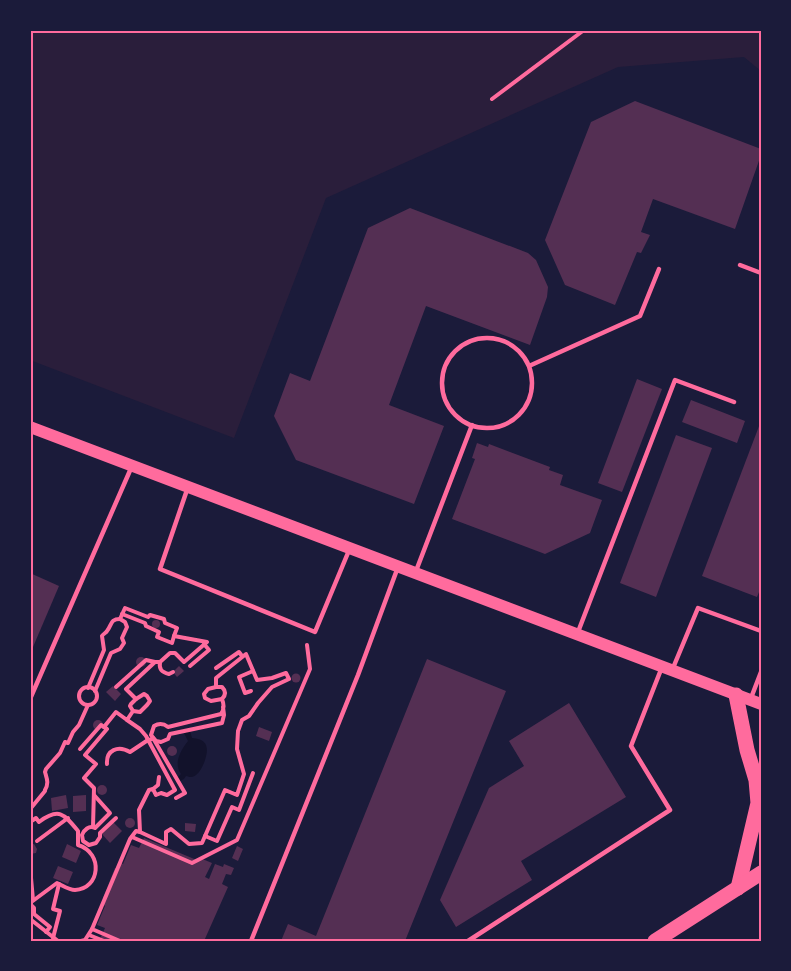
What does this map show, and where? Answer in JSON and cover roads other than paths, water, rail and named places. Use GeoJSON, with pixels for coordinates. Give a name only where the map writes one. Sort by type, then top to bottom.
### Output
{"type":"FeatureCollection","features":[{"type":"Feature","properties":{"kind":"main road"},"geometry":{"type":"LineString","coordinates":[[30,427],[749,700],[747,750],[756,780],[758,803],[738,888]]}},
{"type":"Feature","properties":{"kind":"main road"},"geometry":{"type":"LineString","coordinates":[[655,941],[761,873]]}},
{"type":"Feature","properties":{"kind":"lane"},"geometry":{"type":"LineString","coordinates":[[740,266],[761,273]]}},
{"type":"Feature","properties":{"kind":"lane"},"geometry":{"type":"LineString","coordinates":[[529,366],[640,316],[659,269]]}},
{"type":"Feature","properties":{"kind":"lane"},"geometry":{"type":"LineString","coordinates":[[478,338],[496,338],[510,343],[521,352],[529,366],[532,381],[531,395],[524,410],[512,421],[496,427],[480,428],[472,425],[455,414],[446,401],[442,386],[445,366],[453,353],[465,343],[478,338]]}},
{"type":"Feature","properties":{"kind":"lane"},"geometry":{"type":"LineString","coordinates":[[577,634],[675,380],[734,402]]}},
{"type":"Feature","properties":{"kind":"lane"},"geometry":{"type":"LineString","coordinates":[[416,573],[472,425]]}},
{"type":"Feature","properties":{"kind":"lane"},"geometry":{"type":"LineString","coordinates":[[30,699],[132,466]]}},
{"type":"Feature","properties":{"kind":"lane"},"geometry":{"type":"LineString","coordinates":[[189,487],[160,569],[315,632],[350,548]]}},
{"type":"Feature","properties":{"kind":"lane"},"geometry":{"type":"LineString","coordinates":[[251,941],[354,686],[399,567]]}},
{"type":"Feature","properties":{"kind":"lane"},"geometry":{"type":"LineString","coordinates":[[468,941],[670,810],[631,746],[698,608],[761,631]]}},
{"type":"Feature","properties":{"kind":"lane"},"geometry":{"type":"LineString","coordinates":[[749,700],[761,672]]}}]}
